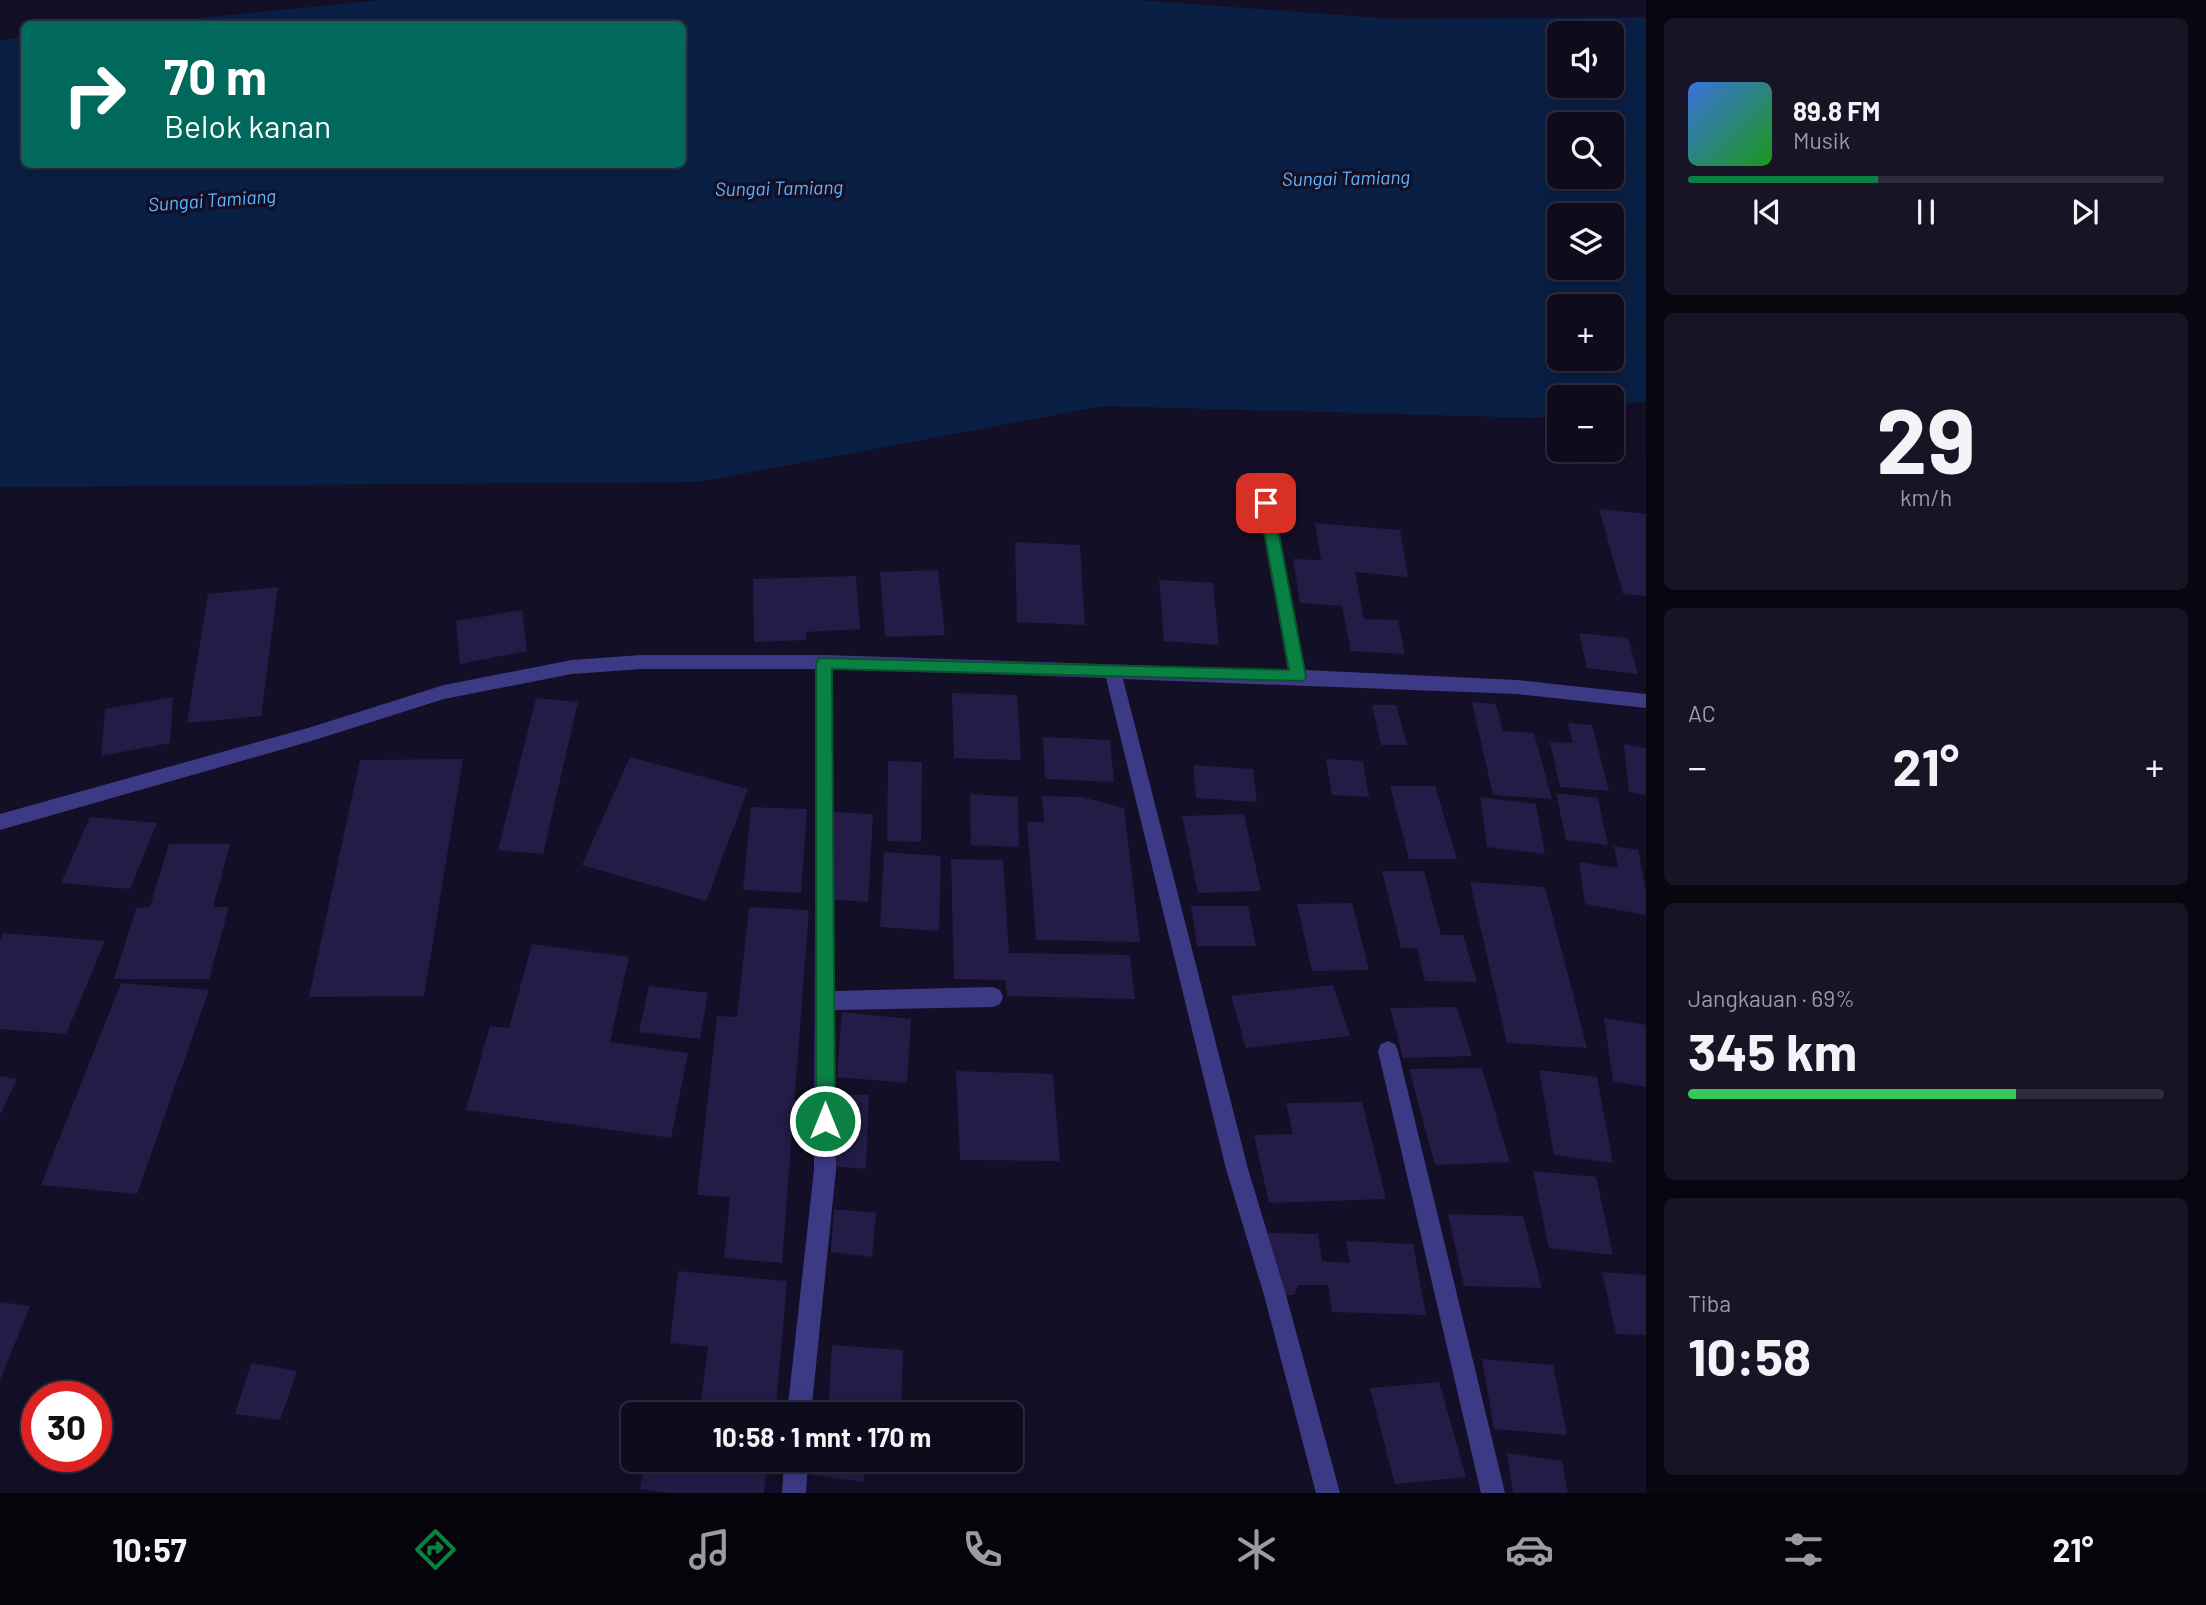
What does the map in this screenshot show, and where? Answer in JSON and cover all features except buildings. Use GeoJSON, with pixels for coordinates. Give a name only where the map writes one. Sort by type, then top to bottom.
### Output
{"type":"FeatureCollection","features":[{"type":"Feature","properties":{"kind":"street"},"geometry":{"type":"LineString","coordinates":[[1266,503],[1298,677]]}},
{"type":"Feature","properties":{"kind":"street"},"geometry":{"type":"LineString","coordinates":[[0,822],[308,736],[379,710],[513,677],[572,667],[641,662],[824,663],[1113,671],[1517,687],[1646,701]]}},
{"type":"Feature","properties":{"kind":"street"},"geometry":{"type":"LineString","coordinates":[[800,1402],[825,1170],[824,663]]}},
{"type":"Feature","properties":{"kind":"street"},"geometry":{"type":"LineString","coordinates":[[1113,671],[1237,1169],[1275,1295],[1328,1493]]}},
{"type":"Feature","properties":{"kind":"street"},"geometry":{"type":"LineString","coordinates":[[825,1001],[993,997]]}},
{"type":"Feature","properties":{"kind":"street"},"geometry":{"type":"LineString","coordinates":[[1388,1051],[1493,1493]]}},
{"type":"Feature","properties":{"kind":"street"},"geometry":{"type":"LineString","coordinates":[[794,1493],[795,1472]]}},
{"type":"Feature","properties":{"kind":"water","name":"Sungai Tamiang"},"geometry":{"type":"Polygon","coordinates":[[[382,0],[1138,0],[1394,19],[1646,17],[1646,401],[1624,404],[1624,385],[1547,385],[1547,416],[1537,418],[1104,406],[698,482],[0,487],[0,40],[21,37],[21,168],[686,168],[686,21],[168,21],[382,0]]]}},
{"type":"Feature","properties":{"kind":"route"},"geometry":{"type":"LineString","coordinates":[[825,1121],[822,865],[824,663],[1298,677],[1266,503]]}}]}
